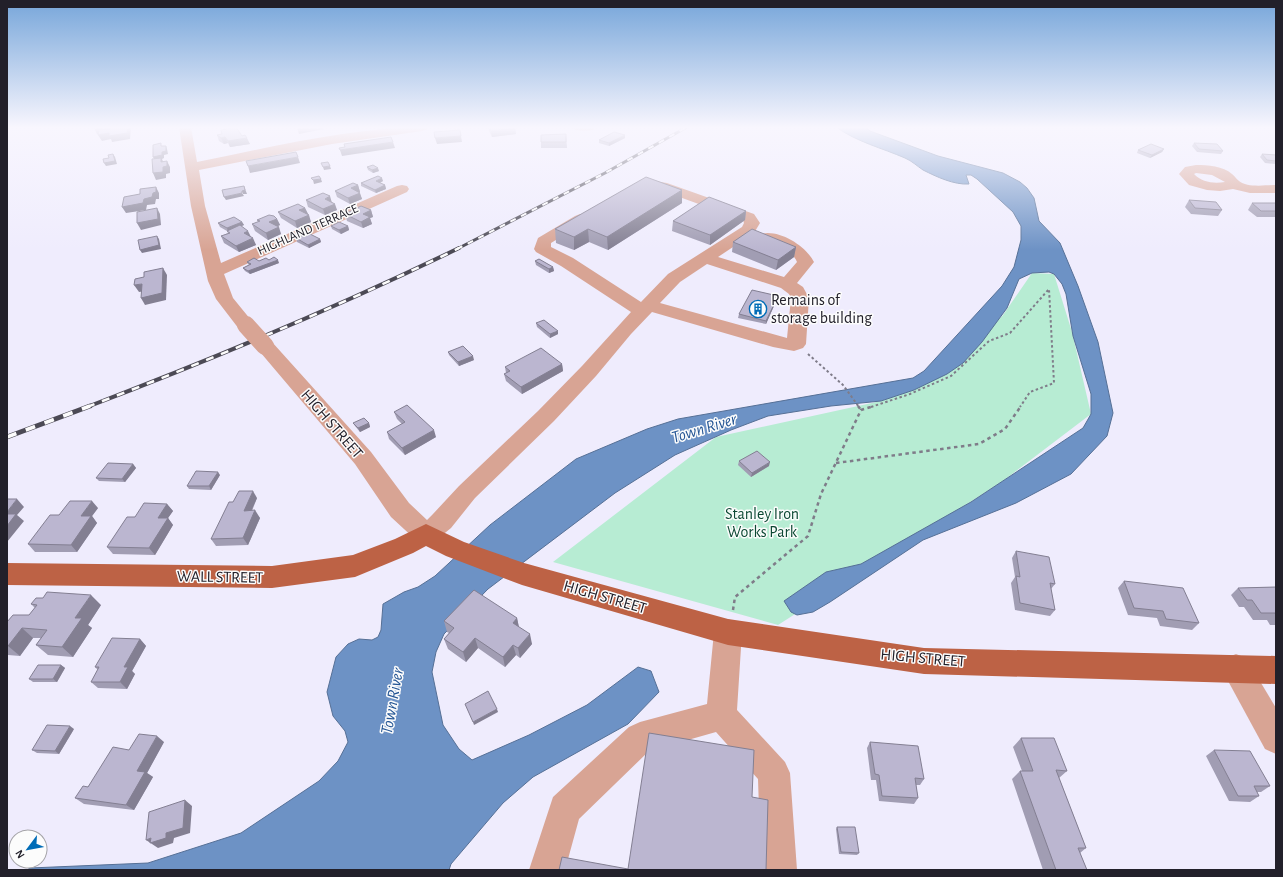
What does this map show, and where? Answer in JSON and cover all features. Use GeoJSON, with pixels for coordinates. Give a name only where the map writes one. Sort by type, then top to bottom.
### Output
{"type":"FeatureCollection","features":[{"type":"Feature","properties":{"kind":"main road","name":"HIGH STREET"},"geometry":{"type":"LineString","coordinates":[[426,534],[455,549],[522,574],[728,632],[924,661],[1276,670]]}},
{"type":"Feature","properties":{"kind":"main road","name":"WALL STREET"},"geometry":{"type":"LineString","coordinates":[[7,574],[272,577],[355,566],[404,546],[426,534]]}},
{"type":"Feature","properties":{"kind":"street","name":"HIGH STREET"},"geometry":{"type":"LineString","coordinates":[[191,168],[203,229],[219,288],[225,298],[246,325],[362,458],[400,510],[426,534]]}},
{"type":"Feature","properties":{"kind":"street"},"geometry":{"type":"LineString","coordinates":[[426,534],[442,521],[467,492],[546,416],[674,278],[748,230],[752,223],[749,217],[662,186],[647,184],[640,186]]}},
{"type":"Feature","properties":{"kind":"street"},"geometry":{"type":"LineString","coordinates":[[1232,184],[1250,189],[1276,189]]}},
{"type":"Feature","properties":{"kind":"street","name":"HIGHLAND TERRACE"},"geometry":{"type":"LineString","coordinates":[[215,272],[402,189]]}},
{"type":"Feature","properties":{"kind":"street"},"geometry":{"type":"LineString","coordinates":[[592,212],[544,240],[542,249],[645,308],[773,341],[794,345],[796,344],[800,298],[797,292],[787,284],[704,258]]}},
{"type":"Feature","properties":{"kind":"street"},"geometry":{"type":"LineString","coordinates":[[748,230],[785,243],[800,252],[805,258],[806,262],[787,284]]}},
{"type":"Feature","properties":{"kind":"street"},"geometry":{"type":"LineString","coordinates":[[728,632],[721,715],[774,773],[779,870]]}},
{"type":"Feature","properties":{"kind":"street"},"geometry":{"type":"LineString","coordinates":[[1236,668],[1276,738]]}},
{"type":"Feature","properties":{"kind":"street"},"geometry":{"type":"LineString","coordinates":[[546,870],[565,809],[640,738],[721,715]]}},
{"type":"Feature","properties":{"kind":"path"},"geometry":{"type":"LineString","coordinates":[[728,632],[735,597],[808,536],[821,494],[861,410],[910,394],[951,376],[989,341],[1010,333],[1049,289],[1054,384],[1030,392],[1005,429],[979,444],[836,463]]}},
{"type":"Feature","properties":{"kind":"path"},"geometry":{"type":"LineString","coordinates":[[796,344],[843,385],[861,410]]}},
{"type":"Feature","properties":{"kind":"green space","name":"Stanley Iron Works Park"},"geometry":{"type":"Polygon","coordinates":[[[1032,273],[1054,274],[1072,332],[1091,414],[1003,481],[778,625],[553,562],[716,437],[881,401],[947,374],[1003,315],[1032,273]]]}},
{"type":"Feature","properties":{"kind":"water","name":"Town River"},"geometry":{"type":"Polygon","coordinates":[[[920,168],[984,168],[1003,173],[1020,182],[1027,188],[1034,198],[1039,221],[1060,243],[1078,286],[1098,342],[1113,413],[1107,436],[1071,474],[1016,503],[923,540],[813,612],[797,615],[791,612],[784,601],[826,572],[861,564],[971,502],[1083,428],[1091,414],[1091,394],[1073,336],[1066,294],[1062,284],[1054,274],[1049,272],[1032,273],[1019,279],[1007,308],[982,342],[963,363],[947,374],[914,390],[881,401],[831,406],[768,416],[731,430],[675,455],[615,493],[488,589],[444,634],[436,652],[432,672],[443,725],[459,749],[472,760],[529,735],[587,705],[638,667],[651,671],[659,692],[628,724],[533,777],[503,803],[451,864],[449,870],[27,870],[48,869],[48,867],[148,863],[241,833],[319,781],[338,761],[348,742],[345,731],[333,716],[327,692],[336,657],[348,644],[359,639],[372,640],[378,637],[381,630],[383,604],[404,592],[418,587],[435,576],[490,525],[576,459],[647,429],[678,419],[913,378],[924,371],[1002,286],[1014,267],[1021,240],[1021,226],[1013,212],[977,179],[971,175],[966,175],[969,184],[963,184],[946,180],[920,168]]]}},
{"type":"Feature","properties":{"kind":"building"},"geometry":{"type":"Polygon","coordinates":[[[153,168],[163,168],[163,172],[153,173],[153,168]]]}},
{"type":"Feature","properties":{"kind":"building"},"geometry":{"type":"Polygon","coordinates":[[[369,168],[378,168],[372,170],[369,168]]]}},
{"type":"Feature","properties":{"kind":"building"},"geometry":{"type":"Polygon","coordinates":[[[319,176],[321,179],[313,180],[311,178],[319,176]]]}},
{"type":"Feature","properties":{"kind":"building"},"geometry":{"type":"Polygon","coordinates":[[[378,176],[382,178],[376,181],[385,185],[375,190],[361,183],[378,176]]]}},
{"type":"Feature","properties":{"kind":"building"},"geometry":{"type":"Polygon","coordinates":[[[646,177],[682,190],[607,237],[588,229],[574,237],[555,229],[646,177]]]}},
{"type":"Feature","properties":{"kind":"building"},"geometry":{"type":"Polygon","coordinates":[[[353,183],[358,185],[351,188],[360,193],[348,198],[335,191],[353,183]]]}},
{"type":"Feature","properties":{"kind":"building"},"geometry":{"type":"Polygon","coordinates":[[[244,186],[245,190],[242,191],[242,193],[224,197],[222,190],[244,186]]]}},
{"type":"Feature","properties":{"kind":"building"},"geometry":{"type":"Polygon","coordinates":[[[156,187],[156,192],[153,193],[152,197],[144,199],[143,203],[122,207],[124,197],[140,194],[140,189],[156,187]]]}},
{"type":"Feature","properties":{"kind":"building"},"geometry":{"type":"Polygon","coordinates":[[[323,193],[330,196],[325,199],[335,204],[323,209],[306,200],[323,193]]]}},
{"type":"Feature","properties":{"kind":"building"},"geometry":{"type":"Polygon","coordinates":[[[709,197],[746,211],[710,235],[673,221],[709,197]]]}},
{"type":"Feature","properties":{"kind":"building"},"geometry":{"type":"Polygon","coordinates":[[[1189,200],[1216,202],[1222,210],[1195,208],[1189,200]]]}},
{"type":"Feature","properties":{"kind":"building"},"geometry":{"type":"Polygon","coordinates":[[[1252,203],[1276,203],[1276,211],[1261,211],[1252,203]]]}},
{"type":"Feature","properties":{"kind":"building"},"geometry":{"type":"Polygon","coordinates":[[[298,204],[305,208],[299,210],[309,215],[295,221],[278,212],[298,204]]]}},
{"type":"Feature","properties":{"kind":"building"},"geometry":{"type":"Polygon","coordinates":[[[361,206],[371,210],[363,214],[370,217],[361,222],[345,214],[361,206]]]}},
{"type":"Feature","properties":{"kind":"building"},"geometry":{"type":"Polygon","coordinates":[[[157,208],[158,219],[137,223],[137,212],[157,208]]]}},
{"type":"Feature","properties":{"kind":"building"},"geometry":{"type":"Polygon","coordinates":[[[269,215],[274,216],[277,219],[269,222],[279,227],[266,233],[252,224],[260,221],[257,220],[269,215]]]}},
{"type":"Feature","properties":{"kind":"building"},"geometry":{"type":"Polygon","coordinates":[[[234,217],[242,222],[227,228],[218,223],[234,217]]]}},
{"type":"Feature","properties":{"kind":"building"},"geometry":{"type":"Polygon","coordinates":[[[339,222],[348,226],[339,230],[331,226],[339,222]]]}},
{"type":"Feature","properties":{"kind":"building"},"geometry":{"type":"Polygon","coordinates":[[[240,225],[248,231],[244,233],[253,238],[236,246],[221,236],[230,233],[227,231],[240,225]]]}},
{"type":"Feature","properties":{"kind":"building"},"geometry":{"type":"Polygon","coordinates":[[[752,229],[796,247],[778,260],[733,242],[752,229]]]}},
{"type":"Feature","properties":{"kind":"building"},"geometry":{"type":"Polygon","coordinates":[[[308,233],[320,239],[308,245],[296,238],[308,233]]]}},
{"type":"Feature","properties":{"kind":"building"},"geometry":{"type":"Polygon","coordinates":[[[157,236],[159,245],[140,250],[138,240],[157,236]]]}},
{"type":"Feature","properties":{"kind":"building"},"geometry":{"type":"Polygon","coordinates":[[[274,257],[278,260],[248,271],[243,268],[251,264],[247,262],[254,258],[259,261],[266,258],[269,260],[274,257]]]}},
{"type":"Feature","properties":{"kind":"building"},"geometry":{"type":"Polygon","coordinates":[[[539,259],[553,267],[549,269],[535,261],[539,259]]]}},
{"type":"Feature","properties":{"kind":"building"},"geometry":{"type":"Polygon","coordinates":[[[163,268],[162,293],[141,298],[142,284],[134,285],[135,279],[144,277],[144,272],[163,268]]]}},
{"type":"Feature","properties":{"kind":"building","name":"Remains of storage building"},"geometry":{"type":"Polygon","coordinates":[[[752,290],[778,296],[766,321],[739,314],[752,290]]]}},
{"type":"Feature","properties":{"kind":"building"},"geometry":{"type":"Polygon","coordinates":[[[544,320],[558,331],[550,334],[536,323],[544,320]]]}},
{"type":"Feature","properties":{"kind":"building"},"geometry":{"type":"Polygon","coordinates":[[[463,346],[473,356],[458,362],[448,352],[463,346]]]}},
{"type":"Feature","properties":{"kind":"building"},"geometry":{"type":"Polygon","coordinates":[[[541,348],[562,364],[521,387],[504,374],[510,371],[505,367],[541,348]]]}},
{"type":"Feature","properties":{"kind":"building"},"geometry":{"type":"Polygon","coordinates":[[[407,405],[434,430],[402,448],[387,432],[405,422],[394,412],[407,405]]]}},
{"type":"Feature","properties":{"kind":"building"},"geometry":{"type":"Polygon","coordinates":[[[364,418],[369,423],[358,428],[353,423],[364,418]]]}},
{"type":"Feature","properties":{"kind":"building"},"geometry":{"type":"Polygon","coordinates":[[[757,451],[770,462],[752,473],[739,461],[757,451]]]}},
{"type":"Feature","properties":{"kind":"building"},"geometry":{"type":"Polygon","coordinates":[[[108,463],[133,464],[122,479],[96,478],[108,463]]]}},
{"type":"Feature","properties":{"kind":"building"},"geometry":{"type":"Polygon","coordinates":[[[196,471],[218,472],[209,486],[187,486],[196,471]]]}},
{"type":"Feature","properties":{"kind":"building"},"geometry":{"type":"Polygon","coordinates":[[[239,491],[253,491],[244,511],[255,510],[243,538],[211,539],[229,502],[233,502],[239,491]]]}},
{"type":"Feature","properties":{"kind":"building"},"geometry":{"type":"Polygon","coordinates":[[[7,499],[17,499],[7,512],[7,499]]]}},
{"type":"Feature","properties":{"kind":"building"},"geometry":{"type":"Polygon","coordinates":[[[70,501],[92,501],[81,516],[91,516],[71,545],[28,544],[50,515],[59,515],[70,501]]]}},
{"type":"Feature","properties":{"kind":"building"},"geometry":{"type":"Polygon","coordinates":[[[144,503],[167,504],[158,518],[168,518],[149,548],[107,547],[127,517],[135,517],[144,503]]]}},
{"type":"Feature","properties":{"kind":"building"},"geometry":{"type":"Polygon","coordinates":[[[7,514],[16,514],[7,526],[7,514]]]}},
{"type":"Feature","properties":{"kind":"building"},"geometry":{"type":"Polygon","coordinates":[[[1016,551],[1049,557],[1055,584],[1050,583],[1055,610],[1020,603],[1016,576],[1020,577],[1016,551]]]}},
{"type":"Feature","properties":{"kind":"building"},"geometry":{"type":"Polygon","coordinates":[[[1124,581],[1183,588],[1199,623],[1166,619],[1163,611],[1134,608],[1124,581]]]}},
{"type":"Feature","properties":{"kind":"building"},"geometry":{"type":"Polygon","coordinates":[[[1276,587],[1276,615],[1275,613],[1261,613],[1252,600],[1247,600],[1238,588],[1276,587]]]}},
{"type":"Feature","properties":{"kind":"building"},"geometry":{"type":"Polygon","coordinates":[[[474,590],[517,618],[513,623],[530,634],[518,648],[513,645],[503,657],[475,638],[463,652],[444,639],[454,628],[444,621],[474,590]]]}},
{"type":"Feature","properties":{"kind":"building"},"geometry":{"type":"Polygon","coordinates":[[[47,592],[91,595],[75,618],[82,618],[62,647],[36,645],[47,630],[22,628],[7,646],[7,622],[13,615],[29,615],[37,605],[31,604],[36,598],[43,598],[47,592]]]}},
{"type":"Feature","properties":{"kind":"building"},"geometry":{"type":"Polygon","coordinates":[[[112,638],[140,639],[124,667],[128,667],[120,682],[91,682],[99,667],[95,667],[112,638]]]}},
{"type":"Feature","properties":{"kind":"building"},"geometry":{"type":"Polygon","coordinates":[[[38,665],[61,665],[53,679],[29,679],[38,665]]]}},
{"type":"Feature","properties":{"kind":"building"},"geometry":{"type":"Polygon","coordinates":[[[488,691],[497,709],[473,722],[465,704],[488,691]]]}},
{"type":"Feature","properties":{"kind":"building"},"geometry":{"type":"Polygon","coordinates":[[[47,725],[70,726],[55,751],[32,750],[47,725]]]}},
{"type":"Feature","properties":{"kind":"building"},"geometry":{"type":"Polygon","coordinates":[[[649,733],[754,750],[752,797],[768,800],[766,870],[559,870],[562,857],[628,869],[649,733]]]}},
{"type":"Feature","properties":{"kind":"building"},"geometry":{"type":"Polygon","coordinates":[[[139,734],[157,736],[137,771],[145,772],[126,805],[75,798],[83,786],[88,787],[113,747],[129,750],[139,734]]]}},
{"type":"Feature","properties":{"kind":"building"},"geometry":{"type":"Polygon","coordinates":[[[1021,738],[1054,738],[1067,771],[1056,770],[1086,848],[1078,848],[1087,870],[1056,870],[1020,771],[1033,771],[1021,738]]]}},
{"type":"Feature","properties":{"kind":"building"},"geometry":{"type":"Polygon","coordinates":[[[870,742],[918,746],[924,779],[915,778],[918,798],[882,796],[879,775],[875,774],[870,742]]]}},
{"type":"Feature","properties":{"kind":"building"},"geometry":{"type":"Polygon","coordinates":[[[1214,750],[1250,751],[1270,786],[1254,786],[1259,796],[1238,796],[1214,750]]]}},
{"type":"Feature","properties":{"kind":"building"},"geometry":{"type":"Polygon","coordinates":[[[185,800],[183,828],[166,833],[166,838],[150,843],[151,838],[146,840],[149,812],[185,800]]]}},
{"type":"Feature","properties":{"kind":"building"},"geometry":{"type":"Polygon","coordinates":[[[837,827],[855,827],[859,853],[841,852],[837,827]]]}},
{"type":"Feature","properties":{"kind":"railway"},"geometry":{"type":"LineString","coordinates":[[458,248],[614,168]]}},
{"type":"Feature","properties":{"kind":"railway"},"geometry":{"type":"LineString","coordinates":[[87,407],[275,332],[368,291],[458,248]]}},
{"type":"Feature","properties":{"kind":"railway"},"geometry":{"type":"LineString","coordinates":[[7,437],[90,406]]}},
{"type":"Feature","properties":{"kind":"place","name":"Remains of storage building"},"geometry":{"type":"Point","coordinates":[758,309]}}]}
